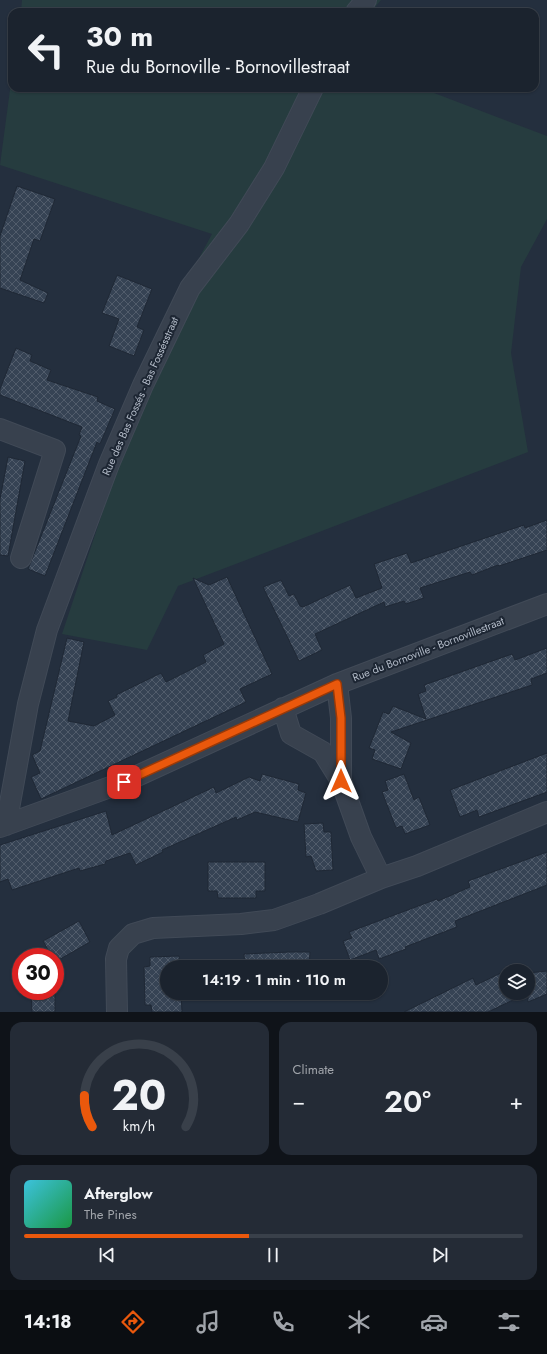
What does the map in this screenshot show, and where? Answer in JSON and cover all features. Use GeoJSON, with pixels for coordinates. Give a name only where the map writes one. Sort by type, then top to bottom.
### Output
{"type":"FeatureCollection","features":[{"type":"Feature","properties":{"kind":"street"},"geometry":{"type":"LineString","coordinates":[[359,8],[366,0]]}},
{"type":"Feature","properties":{"kind":"street","name":"Rue des Bas Fossés - Bas Fossésstraat"},"geometry":{"type":"LineString","coordinates":[[3,826],[28,704],[47,630],[108,464],[143,385],[190,288],[239,224],[274,168],[311,92]]}},
{"type":"Feature","properties":{"kind":"street"},"geometry":{"type":"LineString","coordinates":[[0,429],[56,450],[21,558]]}},
{"type":"Feature","properties":{"kind":"street","name":"Rue du Bornoville - Bornovillestraat"},"geometry":{"type":"LineString","coordinates":[[3,826],[124,782],[337,684],[547,604]]}},
{"type":"Feature","properties":{"kind":"street"},"geometry":{"type":"LineString","coordinates":[[337,684],[341,718],[341,781]]}},
{"type":"Feature","properties":{"kind":"street"},"geometry":{"type":"LineString","coordinates":[[283,708],[292,734],[323,752],[341,781],[361,837],[381,878]]}},
{"type":"Feature","properties":{"kind":"street"},"geometry":{"type":"LineString","coordinates":[[117,1012],[117,953],[123,942],[139,931],[153,928],[241,924],[274,920],[319,904],[381,878],[417,866],[547,812]]}},
{"type":"Feature","properties":{"kind":"green space"},"geometry":{"type":"Polygon","coordinates":[[[22,0],[381,0],[374,8],[21,8],[22,0]]]}},
{"type":"Feature","properties":{"kind":"green space"},"geometry":{"type":"Polygon","coordinates":[[[10,92],[432,92],[547,136],[547,219],[521,267],[511,353],[528,452],[178,586],[147,650],[62,634],[130,430],[182,290],[212,234],[0,165],[10,92]]]}},
{"type":"Feature","properties":{"kind":"building"},"geometry":{"type":"Polygon","coordinates":[[[17,186],[55,199],[40,241],[34,239],[20,280],[48,293],[44,303],[0,288],[0,236],[17,186]]]}},
{"type":"Feature","properties":{"kind":"building"},"geometry":{"type":"Polygon","coordinates":[[[117,275],[152,289],[137,327],[144,330],[134,356],[109,346],[119,319],[102,313],[117,275]]]}},
{"type":"Feature","properties":{"kind":"building"},"geometry":{"type":"Polygon","coordinates":[[[16,348],[32,355],[30,361],[51,370],[47,380],[98,397],[97,401],[115,409],[100,444],[97,442],[45,576],[28,569],[81,436],[79,435],[82,427],[0,395],[0,389],[16,348]]]}},
{"type":"Feature","properties":{"kind":"building"},"geometry":{"type":"Polygon","coordinates":[[[8,457],[25,461],[8,556],[0,555],[0,499],[8,457]]]}},
{"type":"Feature","properties":{"kind":"building"},"geometry":{"type":"Polygon","coordinates":[[[547,520],[547,550],[499,566],[498,565],[472,575],[470,572],[420,588],[424,598],[406,604],[404,601],[385,607],[384,602],[315,634],[322,650],[299,661],[263,587],[281,580],[289,596],[294,594],[300,606],[303,607],[350,585],[356,598],[382,588],[374,564],[407,553],[411,563],[524,525],[525,528],[547,520]]]}},
{"type":"Feature","properties":{"kind":"building"},"geometry":{"type":"Polygon","coordinates":[[[227,577],[272,674],[240,689],[246,702],[41,799],[31,777],[40,773],[32,755],[40,751],[67,638],[84,642],[68,721],[94,726],[115,715],[108,701],[117,697],[116,695],[161,673],[166,682],[206,662],[203,655],[224,644],[193,578],[209,585],[227,577]]]}},
{"type":"Feature","properties":{"kind":"building"},"geometry":{"type":"Polygon","coordinates":[[[547,648],[547,673],[531,679],[532,685],[391,732],[411,743],[401,769],[372,759],[375,750],[369,748],[383,712],[389,714],[393,706],[426,719],[418,694],[426,691],[424,685],[512,654],[515,660],[547,648]]]}},
{"type":"Feature","properties":{"kind":"building"},"geometry":{"type":"Polygon","coordinates":[[[547,753],[547,792],[479,817],[477,810],[460,817],[450,790],[547,753]]]}},
{"type":"Feature","properties":{"kind":"building"},"geometry":{"type":"Polygon","coordinates":[[[262,774],[299,784],[298,790],[306,793],[298,822],[255,812],[237,820],[236,817],[162,850],[163,852],[136,865],[130,853],[106,861],[105,864],[80,871],[79,868],[12,890],[8,879],[0,882],[0,845],[106,811],[112,835],[214,787],[216,793],[249,777],[260,781],[262,774]]]}},
{"type":"Feature","properties":{"kind":"building"},"geometry":{"type":"Polygon","coordinates":[[[404,774],[414,800],[419,797],[430,825],[405,834],[402,826],[396,828],[382,792],[388,790],[385,781],[404,774]]]}},
{"type":"Feature","properties":{"kind":"building"},"geometry":{"type":"Polygon","coordinates":[[[323,823],[324,832],[331,832],[333,870],[316,871],[311,856],[306,857],[304,824],[323,823]]]}},
{"type":"Feature","properties":{"kind":"building"},"geometry":{"type":"Polygon","coordinates":[[[547,852],[547,885],[455,921],[457,927],[405,947],[406,949],[379,959],[376,950],[350,960],[343,941],[352,938],[349,932],[437,899],[438,901],[470,887],[468,881],[547,852]]]}},
{"type":"Feature","properties":{"kind":"building"},"geometry":{"type":"Polygon","coordinates":[[[208,862],[265,862],[265,891],[256,891],[256,898],[218,898],[217,891],[208,891],[208,862]]]}},
{"type":"Feature","properties":{"kind":"building"},"geometry":{"type":"Polygon","coordinates":[[[79,921],[90,942],[64,957],[64,948],[47,948],[43,941],[79,921]]]}},
{"type":"Feature","properties":{"kind":"building"},"geometry":{"type":"Polygon","coordinates":[[[310,952],[309,960],[244,960],[244,954],[310,952]]]}},
{"type":"Feature","properties":{"kind":"building"},"geometry":{"type":"Polygon","coordinates":[[[179,956],[179,960],[160,960],[160,1000],[181,1000],[182,1012],[152,1012],[151,1005],[145,1005],[144,967],[150,966],[150,957],[179,956]]]}},
{"type":"Feature","properties":{"kind":"building"},"geometry":{"type":"Polygon","coordinates":[[[547,971],[547,994],[535,999],[535,972],[547,971]]]}},
{"type":"Feature","properties":{"kind":"building"},"geometry":{"type":"Polygon","coordinates":[[[499,974],[499,1000],[513,1000],[488,1012],[404,1012],[473,978],[476,985],[499,974]]]}},
{"type":"Feature","properties":{"kind":"building"},"geometry":{"type":"Polygon","coordinates":[[[31,1000],[55,1000],[55,1012],[32,1012],[31,1000]]]}},
{"type":"Feature","properties":{"kind":"route"},"geometry":{"type":"LineString","coordinates":[[124,782],[337,684],[341,718],[341,781]]}}]}
